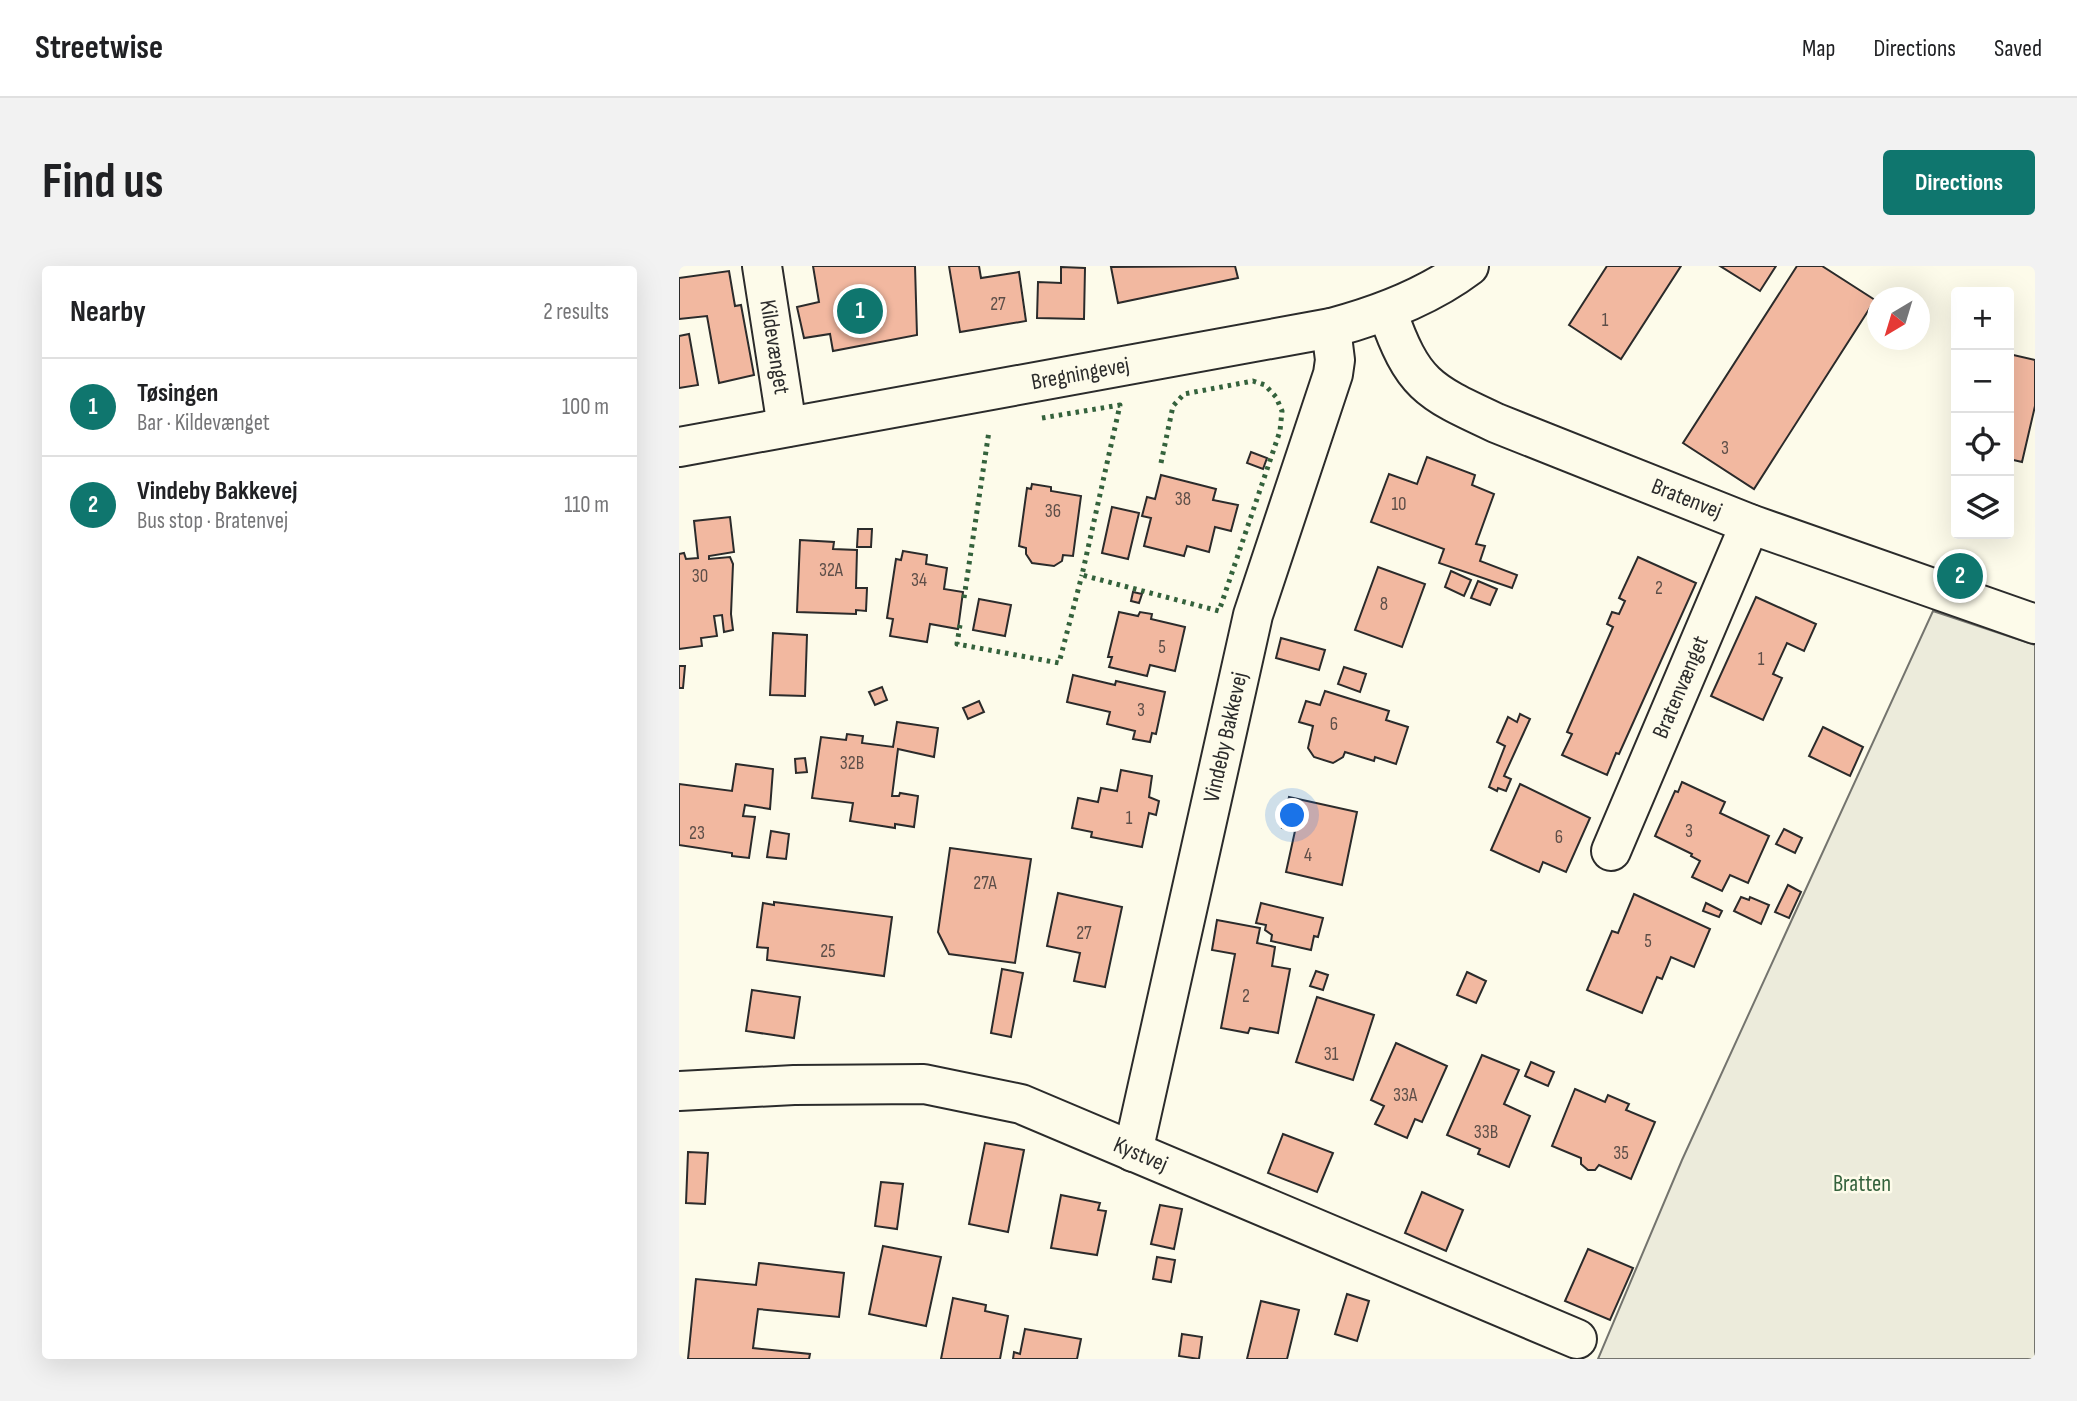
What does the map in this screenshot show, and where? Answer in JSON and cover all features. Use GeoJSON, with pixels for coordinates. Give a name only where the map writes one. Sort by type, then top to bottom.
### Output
{"type":"FeatureCollection","features":[{"type":"Feature","properties":{"kind":"street","name":"Kildevænget"},"geometry":{"type":"LineString","coordinates":[[762,266],[787,427]]}},
{"type":"Feature","properties":{"kind":"street","name":"Bregningevej"},"geometry":{"type":"LineString","coordinates":[[679,447],[1331,328],[1387,311],[1435,289],[1469,266]]}},
{"type":"Feature","properties":{"kind":"street","name":"Bratenvej"},"geometry":{"type":"LineString","coordinates":[[1387,311],[1410,367],[1436,393],[1496,423],[1750,524],[2035,624]]}},
{"type":"Feature","properties":{"kind":"street","name":"Vindeby Bakkevej"},"geometry":{"type":"LineString","coordinates":[[1133,1152],[1254,615],[1333,374],[1335,360],[1331,328]]}},
{"type":"Feature","properties":{"kind":"street","name":"Bratenvænget"},"geometry":{"type":"LineString","coordinates":[[1611,851],[1750,524]]}},
{"type":"Feature","properties":{"kind":"street","name":"Kystvej"},"geometry":{"type":"LineString","coordinates":[[679,1091],[794,1085],[924,1084],[1021,1104],[1577,1339]]}},
{"type":"Feature","properties":{"kind":"green space","name":"Bratten"},"geometry":{"type":"Polygon","coordinates":[[[1933,611],[2035,645],[2035,1359],[1598,1359],[1682,1160],[1933,611]]]}},
{"type":"Feature","properties":{"kind":"building"},"geometry":{"type":"Polygon","coordinates":[[[813,266],[915,266],[917,335],[833,351],[830,334],[804,338],[797,307],[819,302],[813,266]]]}},
{"type":"Feature","properties":{"kind":"building"},"geometry":{"type":"Polygon","coordinates":[[[949,266],[979,266],[981,278],[1019,272],[1026,321],[960,332],[949,266]]]}},
{"type":"Feature","properties":{"kind":"building"},"geometry":{"type":"Polygon","coordinates":[[[1235,266],[1238,278],[1118,303],[1111,267],[1235,266]]]}},
{"type":"Feature","properties":{"kind":"building"},"geometry":{"type":"Polygon","coordinates":[[[1607,266],[1681,266],[1621,359],[1569,325],[1607,266]]]}},
{"type":"Feature","properties":{"kind":"building"},"geometry":{"type":"Polygon","coordinates":[[[1720,266],[1776,266],[1760,291],[1720,266]]]}},
{"type":"Feature","properties":{"kind":"building"},"geometry":{"type":"Polygon","coordinates":[[[1797,266],[1822,266],[1867,295],[1867,312],[1754,489],[1683,443],[1797,266]]]}},
{"type":"Feature","properties":{"kind":"building"},"geometry":{"type":"Polygon","coordinates":[[[1061,267],[1085,268],[1084,319],[1037,318],[1038,282],[1061,283],[1061,267]]]}},
{"type":"Feature","properties":{"kind":"building"},"geometry":{"type":"Polygon","coordinates":[[[729,271],[735,306],[741,305],[754,375],[719,383],[707,316],[679,319],[679,278],[729,271]]]}},
{"type":"Feature","properties":{"kind":"building"},"geometry":{"type":"Polygon","coordinates":[[[689,334],[698,385],[679,388],[679,336],[689,334]]]}},
{"type":"Feature","properties":{"kind":"building"},"geometry":{"type":"Polygon","coordinates":[[[2014,355],[2035,360],[2035,406],[2022,462],[2014,460],[2014,355]]]}},
{"type":"Feature","properties":{"kind":"building"},"geometry":{"type":"Polygon","coordinates":[[[1251,452],[1267,458],[1263,469],[1247,463],[1251,452]]]}},
{"type":"Feature","properties":{"kind":"building"},"geometry":{"type":"Polygon","coordinates":[[[1427,457],[1475,475],[1472,485],[1494,494],[1476,544],[1485,546],[1480,561],[1517,575],[1512,588],[1439,563],[1444,549],[1371,522],[1389,474],[1417,484],[1427,457]]]}},
{"type":"Feature","properties":{"kind":"building"},"geometry":{"type":"Polygon","coordinates":[[[1161,475],[1216,489],[1213,500],[1238,505],[1231,531],[1215,527],[1209,552],[1187,546],[1184,556],[1144,546],[1151,518],[1142,516],[1147,497],[1155,499],[1161,475]]]}},
{"type":"Feature","properties":{"kind":"building"},"geometry":{"type":"Polygon","coordinates":[[[1032,484],[1051,487],[1051,491],[1081,496],[1073,556],[1063,555],[1062,561],[1054,566],[1032,563],[1026,554],[1026,548],[1019,546],[1027,488],[1031,489],[1032,484]]]}},
{"type":"Feature","properties":{"kind":"building"},"geometry":{"type":"Polygon","coordinates":[[[1112,507],[1139,513],[1128,559],[1102,553],[1112,507]]]}},
{"type":"Feature","properties":{"kind":"building"},"geometry":{"type":"Polygon","coordinates":[[[730,517],[734,552],[709,556],[709,559],[730,557],[733,564],[733,630],[724,632],[722,615],[714,616],[717,636],[701,638],[702,646],[679,649],[679,554],[684,553],[686,559],[698,558],[694,521],[730,517]]]}},
{"type":"Feature","properties":{"kind":"building"},"geometry":{"type":"Polygon","coordinates":[[[858,529],[872,529],[871,547],[857,547],[858,529]]]}},
{"type":"Feature","properties":{"kind":"building"},"geometry":{"type":"Polygon","coordinates":[[[800,540],[834,542],[833,549],[857,550],[856,588],[867,588],[866,611],[856,610],[856,614],[797,612],[800,540]]]}},
{"type":"Feature","properties":{"kind":"building"},"geometry":{"type":"Polygon","coordinates":[[[903,551],[927,555],[926,564],[947,568],[944,589],[963,592],[958,629],[930,624],[927,642],[890,636],[893,619],[887,618],[896,559],[901,560],[903,551]]]}},
{"type":"Feature","properties":{"kind":"building"},"geometry":{"type":"Polygon","coordinates":[[[1638,557],[1696,583],[1607,775],[1562,755],[1572,734],[1567,732],[1613,627],[1607,624],[1612,612],[1619,614],[1625,601],[1619,598],[1638,557]]]}},
{"type":"Feature","properties":{"kind":"building"},"geometry":{"type":"Polygon","coordinates":[[[1378,567],[1425,584],[1402,647],[1355,630],[1378,567]]]}},
{"type":"Feature","properties":{"kind":"building"},"geometry":{"type":"Polygon","coordinates":[[[1451,571],[1471,580],[1464,596],[1445,587],[1451,571]]]}},
{"type":"Feature","properties":{"kind":"building"},"geometry":{"type":"Polygon","coordinates":[[[1478,581],[1497,589],[1490,605],[1471,598],[1478,581]]]}},
{"type":"Feature","properties":{"kind":"building"},"geometry":{"type":"Polygon","coordinates":[[[1133,592],[1142,594],[1139,603],[1131,601],[1133,592]]]}},
{"type":"Feature","properties":{"kind":"building"},"geometry":{"type":"Polygon","coordinates":[[[1756,597],[1816,624],[1804,651],[1787,643],[1773,674],[1782,678],[1763,720],[1711,696],[1756,597]]]}},
{"type":"Feature","properties":{"kind":"building"},"geometry":{"type":"Polygon","coordinates":[[[979,599],[1011,605],[1005,636],[973,630],[979,599]]]}},
{"type":"Feature","properties":{"kind":"building"},"geometry":{"type":"Polygon","coordinates":[[[1119,612],[1138,616],[1140,612],[1152,614],[1151,619],[1185,627],[1175,671],[1150,665],[1147,676],[1109,667],[1112,657],[1108,657],[1119,612]]]}},
{"type":"Feature","properties":{"kind":"building"},"geometry":{"type":"Polygon","coordinates":[[[773,633],[807,635],[805,696],[770,695],[773,633]]]}},
{"type":"Feature","properties":{"kind":"building"},"geometry":{"type":"Polygon","coordinates":[[[1281,638],[1325,650],[1319,670],[1276,658],[1281,638]]]}},
{"type":"Feature","properties":{"kind":"building"},"geometry":{"type":"Polygon","coordinates":[[[679,666],[685,666],[683,688],[679,688],[679,666]]]}},
{"type":"Feature","properties":{"kind":"building"},"geometry":{"type":"Polygon","coordinates":[[[1344,667],[1366,674],[1360,692],[1338,684],[1344,667]]]}},
{"type":"Feature","properties":{"kind":"building"},"geometry":{"type":"Polygon","coordinates":[[[1073,675],[1115,685],[1116,681],[1165,692],[1156,734],[1152,733],[1150,742],[1133,739],[1135,731],[1107,724],[1110,712],[1067,702],[1073,675]]]}},
{"type":"Feature","properties":{"kind":"building"},"geometry":{"type":"Polygon","coordinates":[[[882,687],[887,700],[875,705],[869,692],[882,687]]]}},
{"type":"Feature","properties":{"kind":"building"},"geometry":{"type":"Polygon","coordinates":[[[1325,691],[1389,711],[1386,720],[1408,727],[1396,764],[1375,757],[1374,761],[1345,752],[1343,757],[1333,763],[1314,757],[1308,748],[1313,726],[1299,722],[1306,701],[1320,705],[1325,691]]]}},
{"type":"Feature","properties":{"kind":"building"},"geometry":{"type":"Polygon","coordinates":[[[979,701],[984,712],[968,719],[963,708],[979,701]]]}},
{"type":"Feature","properties":{"kind":"building"},"geometry":{"type":"Polygon","coordinates":[[[1520,714],[1530,719],[1504,776],[1511,779],[1506,791],[1498,788],[1497,791],[1489,787],[1505,746],[1497,742],[1508,717],[1517,722],[1520,714]]]}},
{"type":"Feature","properties":{"kind":"building"},"geometry":{"type":"Polygon","coordinates":[[[897,722],[938,728],[934,757],[898,749],[892,796],[899,796],[900,793],[918,796],[914,827],[895,824],[895,828],[850,821],[853,803],[812,798],[821,737],[846,740],[847,734],[863,736],[862,743],[893,747],[897,722]]]}},
{"type":"Feature","properties":{"kind":"building"},"geometry":{"type":"Polygon","coordinates":[[[1823,727],[1863,747],[1850,776],[1809,756],[1823,727]]]}},
{"type":"Feature","properties":{"kind":"building"},"geometry":{"type":"Polygon","coordinates":[[[805,758],[807,772],[796,773],[795,759],[805,758]]]}},
{"type":"Feature","properties":{"kind":"building"},"geometry":{"type":"Polygon","coordinates":[[[736,764],[773,769],[770,809],[745,805],[743,816],[755,817],[749,858],[679,845],[679,784],[732,791],[736,764]]]}},
{"type":"Feature","properties":{"kind":"building"},"geometry":{"type":"Polygon","coordinates":[[[1121,770],[1152,776],[1149,797],[1159,801],[1156,815],[1149,813],[1142,847],[1091,837],[1092,832],[1072,828],[1078,798],[1098,802],[1101,788],[1117,791],[1121,770]]]}},
{"type":"Feature","properties":{"kind":"building"},"geometry":{"type":"Polygon","coordinates":[[[1682,782],[1725,802],[1720,813],[1769,836],[1748,883],[1730,875],[1722,891],[1692,877],[1700,861],[1691,856],[1692,854],[1655,836],[1675,791],[1678,792],[1682,782]]]}},
{"type":"Feature","properties":{"kind":"building"},"geometry":{"type":"Polygon","coordinates":[[[1520,784],[1590,818],[1566,872],[1543,862],[1539,872],[1491,850],[1520,784]]]}},
{"type":"Feature","properties":{"kind":"building"},"geometry":{"type":"Polygon","coordinates":[[[1289,797],[1357,812],[1342,885],[1286,872],[1295,831],[1282,828],[1289,797]]]}},
{"type":"Feature","properties":{"kind":"building"},"geometry":{"type":"Polygon","coordinates":[[[1784,829],[1802,838],[1795,853],[1776,844],[1784,829]]]}},
{"type":"Feature","properties":{"kind":"building"},"geometry":{"type":"Polygon","coordinates":[[[771,831],[789,834],[786,859],[767,857],[771,831]]]}},
{"type":"Feature","properties":{"kind":"building"},"geometry":{"type":"Polygon","coordinates":[[[950,848],[1031,859],[1015,963],[949,954],[938,932],[950,848]]]}},
{"type":"Feature","properties":{"kind":"building"},"geometry":{"type":"Polygon","coordinates":[[[1788,885],[1801,892],[1789,918],[1775,912],[1788,885]]]}},
{"type":"Feature","properties":{"kind":"building"},"geometry":{"type":"Polygon","coordinates":[[[1058,893],[1122,907],[1105,987],[1074,981],[1080,953],[1047,946],[1058,893]]]}},
{"type":"Feature","properties":{"kind":"building"},"geometry":{"type":"Polygon","coordinates":[[[1634,894],[1710,929],[1694,967],[1671,957],[1662,979],[1657,977],[1642,1013],[1587,990],[1612,931],[1618,933],[1634,894]]]}},
{"type":"Feature","properties":{"kind":"building"},"geometry":{"type":"Polygon","coordinates":[[[1741,897],[1749,900],[1750,897],[1769,905],[1761,924],[1734,911],[1741,897]]]}},
{"type":"Feature","properties":{"kind":"building"},"geometry":{"type":"Polygon","coordinates":[[[774,902],[892,917],[884,976],[767,960],[768,948],[757,947],[763,903],[774,905],[774,902]]]}},
{"type":"Feature","properties":{"kind":"building"},"geometry":{"type":"Polygon","coordinates":[[[1261,903],[1323,918],[1318,937],[1314,936],[1311,950],[1271,941],[1272,935],[1265,930],[1266,925],[1256,923],[1261,903]]]}},
{"type":"Feature","properties":{"kind":"building"},"geometry":{"type":"Polygon","coordinates":[[[1706,903],[1722,911],[1719,917],[1703,911],[1706,903]]]}},
{"type":"Feature","properties":{"kind":"building"},"geometry":{"type":"Polygon","coordinates":[[[1217,920],[1260,928],[1257,943],[1275,947],[1272,966],[1290,969],[1278,1033],[1250,1028],[1248,1033],[1221,1028],[1235,954],[1212,950],[1217,920]]]}},
{"type":"Feature","properties":{"kind":"building"},"geometry":{"type":"Polygon","coordinates":[[[1002,969],[1023,973],[1011,1037],[991,1033],[1002,969]]]}},
{"type":"Feature","properties":{"kind":"building"},"geometry":{"type":"Polygon","coordinates":[[[1316,971],[1328,975],[1323,990],[1310,986],[1316,971]]]}},
{"type":"Feature","properties":{"kind":"building"},"geometry":{"type":"Polygon","coordinates":[[[1467,972],[1486,981],[1476,1003],[1457,995],[1467,972]]]}},
{"type":"Feature","properties":{"kind":"building"},"geometry":{"type":"Polygon","coordinates":[[[752,990],[800,997],[794,1038],[746,1031],[752,990]]]}},
{"type":"Feature","properties":{"kind":"building"},"geometry":{"type":"Polygon","coordinates":[[[1317,997],[1374,1015],[1353,1080],[1296,1062],[1317,997]]]}},
{"type":"Feature","properties":{"kind":"building"},"geometry":{"type":"Polygon","coordinates":[[[1396,1043],[1447,1066],[1422,1122],[1415,1119],[1407,1138],[1375,1124],[1384,1106],[1371,1100],[1396,1043]]]}},
{"type":"Feature","properties":{"kind":"building"},"geometry":{"type":"Polygon","coordinates":[[[1482,1055],[1519,1070],[1504,1104],[1530,1116],[1509,1167],[1478,1154],[1480,1149],[1447,1135],[1482,1055]]]}},
{"type":"Feature","properties":{"kind":"building"},"geometry":{"type":"Polygon","coordinates":[[[1531,1062],[1554,1072],[1548,1086],[1525,1076],[1531,1062]]]}},
{"type":"Feature","properties":{"kind":"building"},"geometry":{"type":"Polygon","coordinates":[[[1575,1089],[1605,1102],[1608,1095],[1629,1104],[1626,1110],[1655,1122],[1631,1179],[1599,1165],[1595,1170],[1588,1170],[1581,1164],[1581,1158],[1552,1146],[1575,1089]]]}},
{"type":"Feature","properties":{"kind":"building"},"geometry":{"type":"Polygon","coordinates":[[[1283,1134],[1333,1153],[1317,1192],[1268,1173],[1283,1134]]]}},
{"type":"Feature","properties":{"kind":"building"},"geometry":{"type":"Polygon","coordinates":[[[985,1143],[1024,1150],[1008,1232],[969,1224],[985,1143]]]}},
{"type":"Feature","properties":{"kind":"building"},"geometry":{"type":"Polygon","coordinates":[[[688,1152],[708,1153],[705,1204],[686,1203],[688,1152]]]}},
{"type":"Feature","properties":{"kind":"building"},"geometry":{"type":"Polygon","coordinates":[[[881,1182],[903,1184],[897,1229],[875,1226],[881,1182]]]}},
{"type":"Feature","properties":{"kind":"building"},"geometry":{"type":"Polygon","coordinates":[[[1422,1192],[1463,1210],[1446,1251],[1405,1233],[1422,1192]]]}},
{"type":"Feature","properties":{"kind":"building"},"geometry":{"type":"Polygon","coordinates":[[[1061,1195],[1100,1203],[1098,1210],[1106,1211],[1097,1255],[1051,1248],[1061,1195]]]}},
{"type":"Feature","properties":{"kind":"building"},"geometry":{"type":"Polygon","coordinates":[[[1160,1205],[1182,1209],[1174,1249],[1151,1244],[1160,1205]]]}},
{"type":"Feature","properties":{"kind":"building"},"geometry":{"type":"Polygon","coordinates":[[[883,1246],[941,1257],[926,1326],[869,1314],[883,1246]]]}},
{"type":"Feature","properties":{"kind":"building"},"geometry":{"type":"Polygon","coordinates":[[[1588,1249],[1633,1268],[1610,1320],[1565,1301],[1588,1249]]]}},
{"type":"Feature","properties":{"kind":"building"},"geometry":{"type":"Polygon","coordinates":[[[1157,1257],[1175,1260],[1171,1282],[1153,1279],[1157,1257]]]}},
{"type":"Feature","properties":{"kind":"building"},"geometry":{"type":"Polygon","coordinates":[[[759,1263],[844,1273],[839,1317],[758,1309],[753,1348],[810,1354],[809,1359],[688,1359],[696,1279],[756,1285],[759,1263]]]}},
{"type":"Feature","properties":{"kind":"building"},"geometry":{"type":"Polygon","coordinates":[[[1347,1294],[1369,1301],[1357,1341],[1335,1334],[1347,1294]]]}},
{"type":"Feature","properties":{"kind":"building"},"geometry":{"type":"Polygon","coordinates":[[[953,1298],[986,1305],[985,1311],[1008,1316],[1000,1359],[941,1359],[953,1298]]]}},
{"type":"Feature","properties":{"kind":"building"},"geometry":{"type":"Polygon","coordinates":[[[1261,1301],[1299,1310],[1287,1359],[1247,1359],[1261,1301]]]}},
{"type":"Feature","properties":{"kind":"building"},"geometry":{"type":"Polygon","coordinates":[[[1025,1329],[1081,1339],[1077,1359],[1013,1359],[1014,1352],[1020,1354],[1025,1329]]]}},
{"type":"Feature","properties":{"kind":"building"},"geometry":{"type":"Polygon","coordinates":[[[1182,1334],[1202,1337],[1199,1359],[1179,1356],[1182,1334]]]}},
{"type":"Feature","properties":{"kind":"hedge"},"geometry":{"type":"LineString","coordinates":[[1042,418],[1120,405],[1082,575],[1219,611],[1280,431],[1282,411],[1276,397],[1265,385],[1253,381],[1184,394],[1173,406],[1161,463]]}},
{"type":"Feature","properties":{"kind":"hedge"},"geometry":{"type":"LineString","coordinates":[[964,598],[989,431]]}},
{"type":"Feature","properties":{"kind":"hedge"},"geometry":{"type":"LineString","coordinates":[[960,625],[957,644],[1059,663],[1082,575]]}},
{"type":"Feature","properties":{"kind":"place","name":"Tøsingen"},"geometry":{"type":"Point","coordinates":[860,311]}},
{"type":"Feature","properties":{"kind":"place","name":"Vindeby Bakkevej"},"geometry":{"type":"Point","coordinates":[1960,576]}}]}
